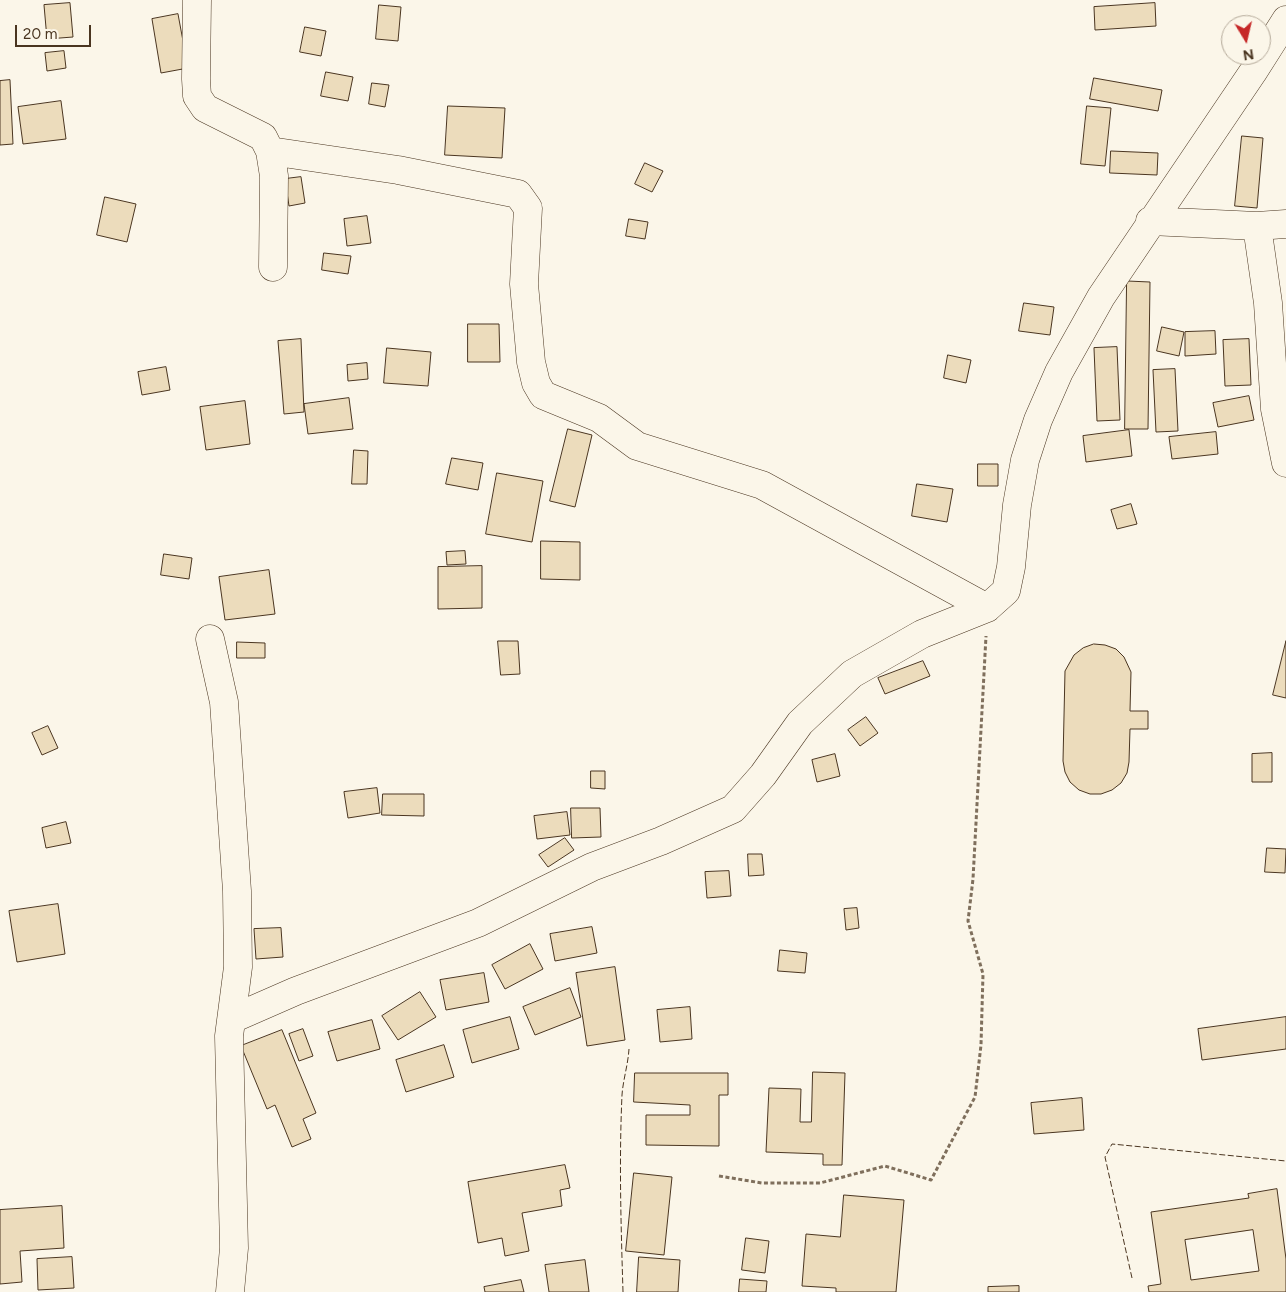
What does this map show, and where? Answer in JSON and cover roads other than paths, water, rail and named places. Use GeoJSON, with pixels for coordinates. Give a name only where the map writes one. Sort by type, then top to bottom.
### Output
{"type":"FeatureCollection","features":[{"type":"Feature","properties":{"kind":"street"},"geometry":{"type":"LineString","coordinates":[[197,0],[196,79],[198,96],[205,108],[262,136],[270,151],[274,176],[273,268]]}},
{"type":"Feature","properties":{"kind":"street"},"geometry":{"type":"LineString","coordinates":[[232,1019],[296,991],[478,922],[592,867],[661,841],[733,809],[763,775],[800,722],[852,674],[922,634],[987,608],[1006,591],[1011,567],[1018,496],[1025,460],[1038,420],[1059,372],[1101,296],[1201,150],[1286,20]]}},
{"type":"Feature","properties":{"kind":"street"},"geometry":{"type":"LineString","coordinates":[[270,151],[398,170],[518,194],[528,208],[524,284],[530,362],[536,383],[543,395],[599,418],[637,446],[762,485],[987,608]]}},
{"type":"Feature","properties":{"kind":"street"},"geometry":{"type":"LineString","coordinates":[[1150,222],[1258,226],[1286,224]]}},
{"type":"Feature","properties":{"kind":"street"},"geometry":{"type":"LineString","coordinates":[[1258,226],[1268,303],[1275,409],[1286,463]]}},
{"type":"Feature","properties":{"kind":"street"},"geometry":{"type":"LineString","coordinates":[[210,639],[224,702],[237,891],[238,967],[229,1036],[234,1248],[230,1292]]}}]}
